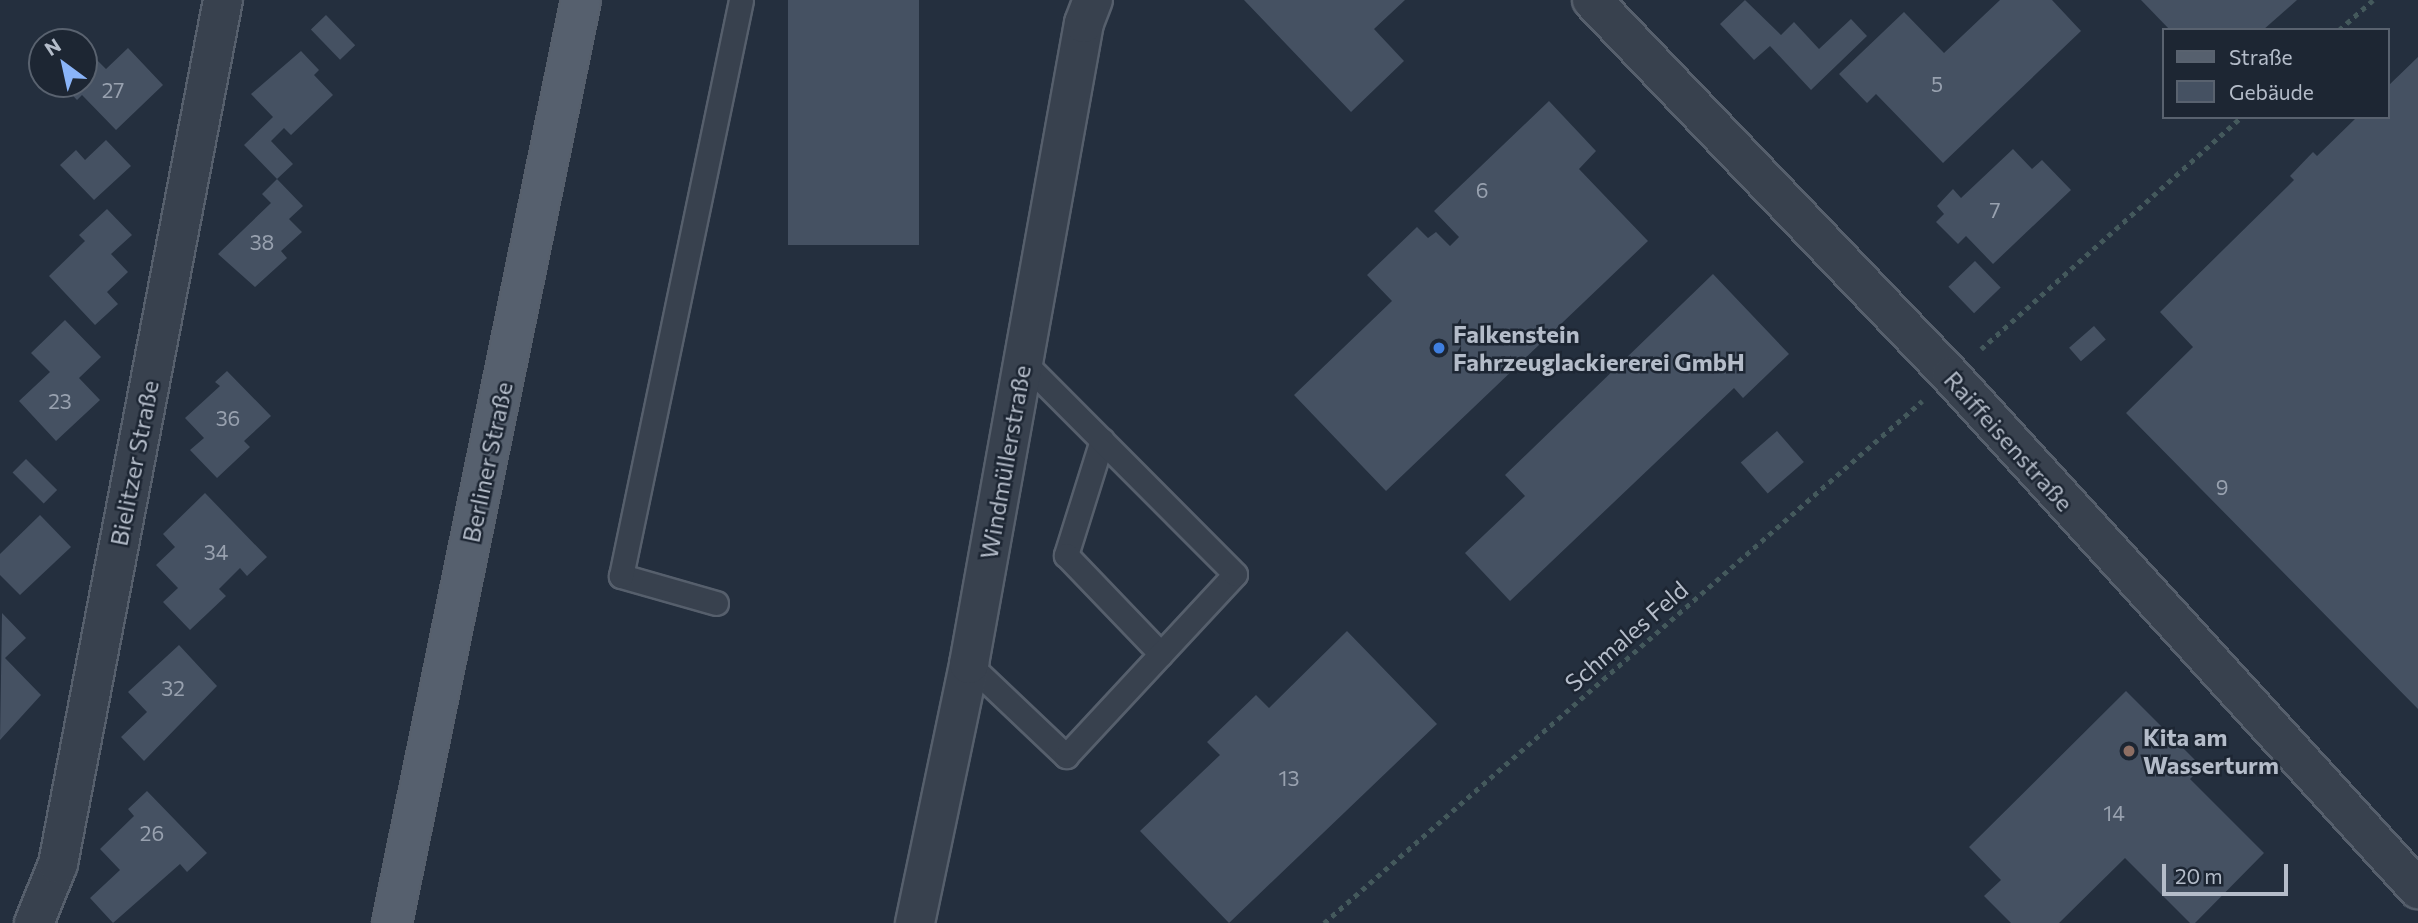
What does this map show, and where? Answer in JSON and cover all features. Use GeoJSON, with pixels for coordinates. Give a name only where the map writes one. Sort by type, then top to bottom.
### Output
{"type":"FeatureCollection","features":[{"type":"Feature","properties":{"kind":"main road","name":"Berliner Straße"},"geometry":{"type":"LineString","coordinates":[[392,923],[581,0]]}},
{"type":"Feature","properties":{"kind":"street","name":"Bielitzer Straße"},"geometry":{"type":"LineString","coordinates":[[34,923],[58,864],[223,0]]}},
{"type":"Feature","properties":{"kind":"street","name":"Windmüllerstraße"},"geometry":{"type":"LineString","coordinates":[[915,923],[970,664],[1084,23],[1093,0]]}},
{"type":"Feature","properties":{"kind":"street","name":"Raiffeisenstraße"},"geometry":{"type":"LineString","coordinates":[[1592,0],[1951,376],[2418,889]]}},
{"type":"Feature","properties":{"kind":"lane"},"geometry":{"type":"LineString","coordinates":[[716,603],[621,576],[741,0]]}},
{"type":"Feature","properties":{"kind":"lane"},"geometry":{"type":"LineString","coordinates":[[970,664],[1066,756],[1235,574],[1023,361]]}},
{"type":"Feature","properties":{"kind":"lane"},"geometry":{"type":"LineString","coordinates":[[1102,440],[1066,555],[1161,654]]}},
{"type":"Feature","properties":{"kind":"path"},"geometry":{"type":"LineString","coordinates":[[2341,28],[2372,0]]}},
{"type":"Feature","properties":{"kind":"path","name":"Schmales Feld"},"geometry":{"type":"LineString","coordinates":[[1324,923],[1951,376],[2239,119]]}},
{"type":"Feature","properties":{"kind":"building"},"geometry":{"type":"Polygon","coordinates":[[[788,0],[919,0],[919,245],[788,245],[788,0]]]}},
{"type":"Feature","properties":{"kind":"building"},"geometry":{"type":"Polygon","coordinates":[[[1244,0],[1405,0],[1374,29],[1404,61],[1351,112],[1244,0]]]}},
{"type":"Feature","properties":{"kind":"building"},"geometry":{"type":"Polygon","coordinates":[[[1745,0],[1781,35],[1794,22],[1819,49],[1851,19],[1867,36],[1811,90],[1770,46],[1754,60],[1720,24],[1745,0]]]}},
{"type":"Feature","properties":{"kind":"building"},"geometry":{"type":"Polygon","coordinates":[[[2000,0],[2052,0],[2081,31],[1943,163],[1876,94],[1867,103],[1839,74],[1904,12],[1944,53],[2000,0]]]}},
{"type":"Feature","properties":{"kind":"building"},"geometry":{"type":"Polygon","coordinates":[[[2141,0],[2297,0],[2265,28],[2168,28],[2141,0]]]}},
{"type":"Feature","properties":{"kind":"building"},"geometry":{"type":"Polygon","coordinates":[[[326,15],[355,45],[340,60],[311,30],[326,15]]]}},
{"type":"Feature","properties":{"kind":"building"},"geometry":{"type":"Polygon","coordinates":[[[128,48],[163,85],[116,130],[85,98],[98,98],[98,61],[106,69],[128,48]]]}},
{"type":"Feature","properties":{"kind":"building"},"geometry":{"type":"Polygon","coordinates":[[[301,51],[319,70],[314,75],[333,95],[291,135],[284,128],[271,141],[293,164],[277,179],[244,145],[273,117],[251,94],[301,51]]]}},
{"type":"Feature","properties":{"kind":"building"},"geometry":{"type":"Polygon","coordinates":[[[2418,57],[2418,709],[2126,413],[2193,347],[2160,312],[2294,180],[2290,176],[2313,152],[2317,156],[2355,119],[2390,119],[2390,84],[2418,57]]]}},
{"type":"Feature","properties":{"kind":"building","name":"Falkenstein Fahrzeuglackiererei GmbH"},"geometry":{"type":"Polygon","coordinates":[[[1549,101],[1596,151],[1579,169],[1648,241],[1386,491],[1294,395],[1392,301],[1367,275],[1417,227],[1428,238],[1436,232],[1450,246],[1459,237],[1434,211],[1549,101]]]}},
{"type":"Feature","properties":{"kind":"building"},"geometry":{"type":"Polygon","coordinates":[[[106,140],[131,166],[94,200],[60,165],[76,150],[85,160],[106,140]]]}},
{"type":"Feature","properties":{"kind":"building"},"geometry":{"type":"Polygon","coordinates":[[[2013,149],[2032,169],[2042,160],[2071,190],[1993,264],[1966,236],[1958,244],[1936,222],[1944,214],[1937,206],[1953,189],[1961,198],[2013,149]]]}},
{"type":"Feature","properties":{"kind":"building"},"geometry":{"type":"Polygon","coordinates":[[[277,179],[303,206],[289,219],[302,232],[281,251],[287,258],[255,287],[218,254],[271,203],[262,194],[277,179]]]}},
{"type":"Feature","properties":{"kind":"building"},"geometry":{"type":"Polygon","coordinates":[[[107,209],[132,235],[111,254],[128,272],[107,292],[118,304],[95,325],[49,276],[85,241],[79,235],[107,209]]]}},
{"type":"Feature","properties":{"kind":"building"},"geometry":{"type":"Polygon","coordinates":[[[1975,261],[2001,288],[1974,313],[1948,287],[1975,261]]]}},
{"type":"Feature","properties":{"kind":"building"},"geometry":{"type":"Polygon","coordinates":[[[1713,274],[1789,354],[1743,398],[1734,388],[1510,601],[1465,553],[1525,496],[1505,475],[1713,274]]]}},
{"type":"Feature","properties":{"kind":"building"},"geometry":{"type":"Polygon","coordinates":[[[65,320],[101,357],[79,378],[100,400],[56,441],[19,401],[50,372],[31,353],[65,320]]]}},
{"type":"Feature","properties":{"kind":"building"},"geometry":{"type":"Polygon","coordinates":[[[2094,326],[2106,340],[2081,361],[2069,348],[2094,326]]]}},
{"type":"Feature","properties":{"kind":"building"},"geometry":{"type":"Polygon","coordinates":[[[227,371],[271,416],[244,441],[250,447],[217,478],[190,450],[204,438],[185,418],[220,386],[215,382],[227,371]]]}},
{"type":"Feature","properties":{"kind":"building"},"geometry":{"type":"Polygon","coordinates":[[[1777,431],[1804,462],[1768,493],[1741,462],[1777,431]]]}},
{"type":"Feature","properties":{"kind":"building"},"geometry":{"type":"Polygon","coordinates":[[[26,459],[57,490],[44,504],[13,472],[26,459]]]}},
{"type":"Feature","properties":{"kind":"building"},"geometry":{"type":"Polygon","coordinates":[[[205,493],[267,557],[247,576],[240,568],[219,589],[226,596],[190,630],[163,602],[178,588],[156,565],[175,547],[163,534],[205,493]]]}},
{"type":"Feature","properties":{"kind":"building"},"geometry":{"type":"Polygon","coordinates":[[[40,515],[71,547],[20,595],[0,575],[0,554],[40,515]]]}},
{"type":"Feature","properties":{"kind":"building"},"geometry":{"type":"Polygon","coordinates":[[[2,613],[26,638],[5,658],[41,695],[0,740],[2,613]]]}},
{"type":"Feature","properties":{"kind":"building"},"geometry":{"type":"Polygon","coordinates":[[[1347,631],[1437,724],[1229,923],[1140,831],[1220,755],[1207,742],[1256,695],[1269,708],[1347,631]]]}},
{"type":"Feature","properties":{"kind":"building"},"geometry":{"type":"Polygon","coordinates":[[[179,645],[217,686],[144,761],[121,737],[147,712],[128,692],[179,645]]]}},
{"type":"Feature","properties":{"kind":"building","name":"Kita am Wasserturm"},"geometry":{"type":"Polygon","coordinates":[[[2126,691],[2202,767],[2190,779],[2264,853],[2195,923],[2190,923],[2125,858],[2059,923],[2011,923],[1984,896],[2001,880],[1969,847],[2126,691]]]}},
{"type":"Feature","properties":{"kind":"building"},"geometry":{"type":"Polygon","coordinates":[[[147,791],[207,853],[187,872],[180,864],[113,923],[90,898],[120,870],[100,849],[134,816],[128,809],[147,791]]]}},
{"type":"Feature","properties":{"kind":"place","name":"Falkenstein Fahrzeuglackiererei GmbH"},"geometry":{"type":"Point","coordinates":[1439,348]}},
{"type":"Feature","properties":{"kind":"place","name":"Kita am Wasserturm"},"geometry":{"type":"Point","coordinates":[2129,751]}}]}
